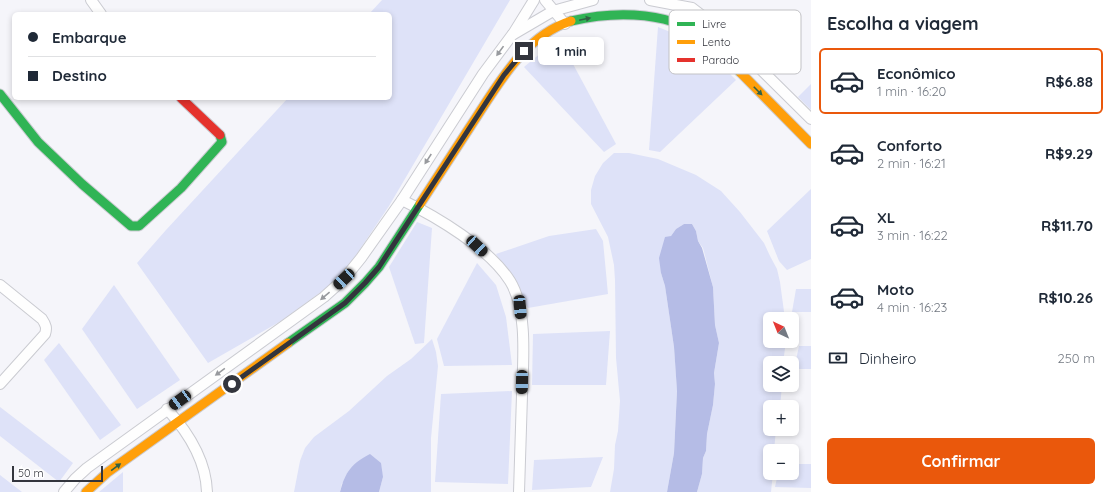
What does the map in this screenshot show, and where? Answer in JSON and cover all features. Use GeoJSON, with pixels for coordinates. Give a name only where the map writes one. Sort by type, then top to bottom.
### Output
{"type":"FeatureCollection","features":[{"type":"Feature","properties":{"kind":"street"},"geometry":{"type":"LineString","coordinates":[[91,0],[100,12]]}},
{"type":"Feature","properties":{"kind":"street"},"geometry":{"type":"LineString","coordinates":[[64,492],[74,479],[87,468],[324,297],[344,279],[361,258],[402,200],[483,74],[512,35],[534,0]]}},
{"type":"Feature","properties":{"kind":"street"},"geometry":{"type":"LineString","coordinates":[[545,0],[565,24]]}},
{"type":"Feature","properties":{"kind":"street"},"geometry":{"type":"LineString","coordinates":[[512,35],[553,11],[593,0]]}},
{"type":"Feature","properties":{"kind":"street"},"geometry":{"type":"LineString","coordinates":[[650,0],[689,4]]}},
{"type":"Feature","properties":{"kind":"street"},"geometry":{"type":"LineString","coordinates":[[651,16],[657,0]]}},
{"type":"Feature","properties":{"kind":"street"},"geometry":{"type":"LineString","coordinates":[[86,492],[108,472],[345,303],[365,283],[379,267],[504,75],[524,51],[543,36],[565,24],[607,15],[629,14],[651,16],[669,21]]}},
{"type":"Feature","properties":{"kind":"street"},"geometry":{"type":"LineString","coordinates":[[742,74],[811,144]]}},
{"type":"Feature","properties":{"kind":"street"},"geometry":{"type":"LineString","coordinates":[[765,74],[811,119]]}},
{"type":"Feature","properties":{"kind":"street"},"geometry":{"type":"LineString","coordinates":[[0,94],[38,142],[82,184],[134,227],[139,226],[181,188],[222,142],[221,136],[183,100]]}},
{"type":"Feature","properties":{"kind":"street"},"geometry":{"type":"LineString","coordinates":[[402,200],[418,208],[477,246],[496,263],[511,282],[520,307],[523,338],[519,492]]}},
{"type":"Feature","properties":{"kind":"street"},"geometry":{"type":"LineString","coordinates":[[0,285],[42,319],[47,330],[0,384]]}},
{"type":"Feature","properties":{"kind":"street"},"geometry":{"type":"LineString","coordinates":[[168,409],[179,422],[201,460],[206,474],[207,492]]}},
{"type":"Feature","properties":{"kind":"shaded area"},"geometry":{"type":"Polygon","coordinates":[[[382,0],[510,0],[389,206],[346,270],[328,287],[281,321],[208,363],[137,263],[286,100],[392,100],[392,12],[371,12],[382,0]]]}},
{"type":"Feature","properties":{"kind":"shaded area"},"geometry":{"type":"Polygon","coordinates":[[[658,27],[669,31],[669,74],[730,74],[736,80],[660,152],[649,150],[658,27]]]}},
{"type":"Feature","properties":{"kind":"shaded area"},"geometry":{"type":"Polygon","coordinates":[[[559,38],[616,144],[604,152],[524,67],[559,38]]]}},
{"type":"Feature","properties":{"kind":"shaded area"},"geometry":{"type":"Polygon","coordinates":[[[811,84],[811,110],[798,97],[811,84]]]}},
{"type":"Feature","properties":{"kind":"shaded area"},"geometry":{"type":"Polygon","coordinates":[[[614,153],[629,153],[658,159],[696,175],[721,191],[740,212],[764,243],[777,269],[784,312],[763,312],[763,348],[785,348],[784,356],[763,356],[763,392],[781,392],[781,400],[763,400],[763,436],[775,436],[775,444],[763,444],[763,480],[772,480],[771,492],[697,492],[702,474],[703,458],[706,451],[707,434],[713,405],[715,384],[714,373],[719,343],[715,325],[713,287],[703,248],[698,241],[696,231],[692,224],[684,224],[676,229],[671,236],[661,273],[665,286],[674,347],[677,390],[674,453],[667,492],[610,492],[614,469],[620,401],[616,358],[615,280],[614,265],[608,237],[591,204],[591,190],[595,176],[603,163],[614,153]]]}},
{"type":"Feature","properties":{"kind":"shaded area"},"geometry":{"type":"Polygon","coordinates":[[[811,189],[811,259],[787,270],[779,261],[767,231],[811,189]]]}},
{"type":"Feature","properties":{"kind":"shaded area"},"geometry":{"type":"Polygon","coordinates":[[[417,222],[432,228],[424,343],[415,344],[389,267],[417,222]]]}},
{"type":"Feature","properties":{"kind":"shaded area"},"geometry":{"type":"Polygon","coordinates":[[[596,229],[603,241],[608,294],[528,308],[496,254],[549,236],[596,229]]]}},
{"type":"Feature","properties":{"kind":"shaded area"},"geometry":{"type":"Polygon","coordinates":[[[477,263],[496,285],[506,317],[512,365],[444,366],[437,339],[477,263]]]}},
{"type":"Feature","properties":{"kind":"shaded area"},"geometry":{"type":"Polygon","coordinates":[[[114,285],[180,380],[137,409],[82,329],[114,285]]]}},
{"type":"Feature","properties":{"kind":"shaded area"},"geometry":{"type":"Polygon","coordinates":[[[796,289],[811,289],[811,312],[792,312],[796,289]]]}},
{"type":"Feature","properties":{"kind":"shaded area"},"geometry":{"type":"Polygon","coordinates":[[[610,331],[606,385],[532,385],[533,334],[610,331]]]}},
{"type":"Feature","properties":{"kind":"shaded area"},"geometry":{"type":"Polygon","coordinates":[[[432,339],[438,366],[431,438],[431,492],[379,492],[383,477],[342,483],[340,492],[294,492],[300,461],[305,448],[314,437],[349,411],[387,376],[411,359],[432,339]]]}},
{"type":"Feature","properties":{"kind":"shaded area"},"geometry":{"type":"Polygon","coordinates":[[[59,343],[121,425],[100,440],[44,360],[59,343]]]}},
{"type":"Feature","properties":{"kind":"shaded area"},"geometry":{"type":"Polygon","coordinates":[[[799,346],[811,346],[811,369],[799,369],[799,356],[797,356],[799,346]]]}},
{"type":"Feature","properties":{"kind":"shaded area"},"geometry":{"type":"Polygon","coordinates":[[[512,391],[508,484],[435,482],[441,394],[512,391]]]}},
{"type":"Feature","properties":{"kind":"shaded area"},"geometry":{"type":"Polygon","coordinates":[[[0,407],[73,463],[59,482],[0,436],[0,407]]]}},
{"type":"Feature","properties":{"kind":"shaded area"},"geometry":{"type":"Polygon","coordinates":[[[603,457],[591,487],[532,490],[534,460],[603,457]]]}},
{"type":"Feature","properties":{"kind":"shaded area"},"geometry":{"type":"Polygon","coordinates":[[[799,464],[811,464],[811,488],[775,487],[776,480],[799,480],[799,464]]]}},
{"type":"Feature","properties":{"kind":"shaded area"},"geometry":{"type":"Polygon","coordinates":[[[123,472],[123,492],[99,492],[123,472]]]}},
{"type":"Feature","properties":{"kind":"shaded area"},"geometry":{"type":"Polygon","coordinates":[[[0,475],[22,492],[0,492],[0,475]]]}},
{"type":"Feature","properties":{"kind":"water"},"geometry":{"type":"Polygon","coordinates":[[[684,224],[692,224],[702,248],[713,287],[715,325],[719,343],[714,373],[715,384],[713,405],[707,434],[706,451],[703,458],[702,474],[697,492],[667,492],[674,453],[677,391],[674,347],[665,286],[659,258],[665,237],[671,236],[676,229],[684,224]]]}},
{"type":"Feature","properties":{"kind":"water"},"geometry":{"type":"Polygon","coordinates":[[[370,454],[381,463],[383,477],[379,492],[340,492],[344,479],[350,469],[358,461],[370,454]]]}},
{"type":"Feature","properties":{"kind":"traffic: fast"},"geometry":{"type":"LineString","coordinates":[[571,21],[608,15],[645,16],[669,21]]}},
{"type":"Feature","properties":{"kind":"traffic: fast"},"geometry":{"type":"LineString","coordinates":[[0,94],[38,142],[82,184],[131,226],[139,226],[181,188],[222,142],[220,135]]}},
{"type":"Feature","properties":{"kind":"traffic: fast"},"geometry":{"type":"LineString","coordinates":[[288,343],[345,303],[365,283],[379,267],[420,204]]}},
{"type":"Feature","properties":{"kind":"traffic: slow"},"geometry":{"type":"LineString","coordinates":[[420,204],[490,96],[512,65],[539,38],[554,28],[571,21]]}},
{"type":"Feature","properties":{"kind":"traffic: slow"},"geometry":{"type":"LineString","coordinates":[[742,74],[811,144]]}},
{"type":"Feature","properties":{"kind":"traffic: slow"},"geometry":{"type":"LineString","coordinates":[[86,492],[108,472],[288,343]]}},
{"type":"Feature","properties":{"kind":"traffic: jam"},"geometry":{"type":"LineString","coordinates":[[183,100],[220,135]]}},
{"type":"Feature","properties":{"kind":"route"},"geometry":{"type":"LineString","coordinates":[[232,384],[345,303],[365,283],[379,267],[504,75],[524,51]]}}]}
